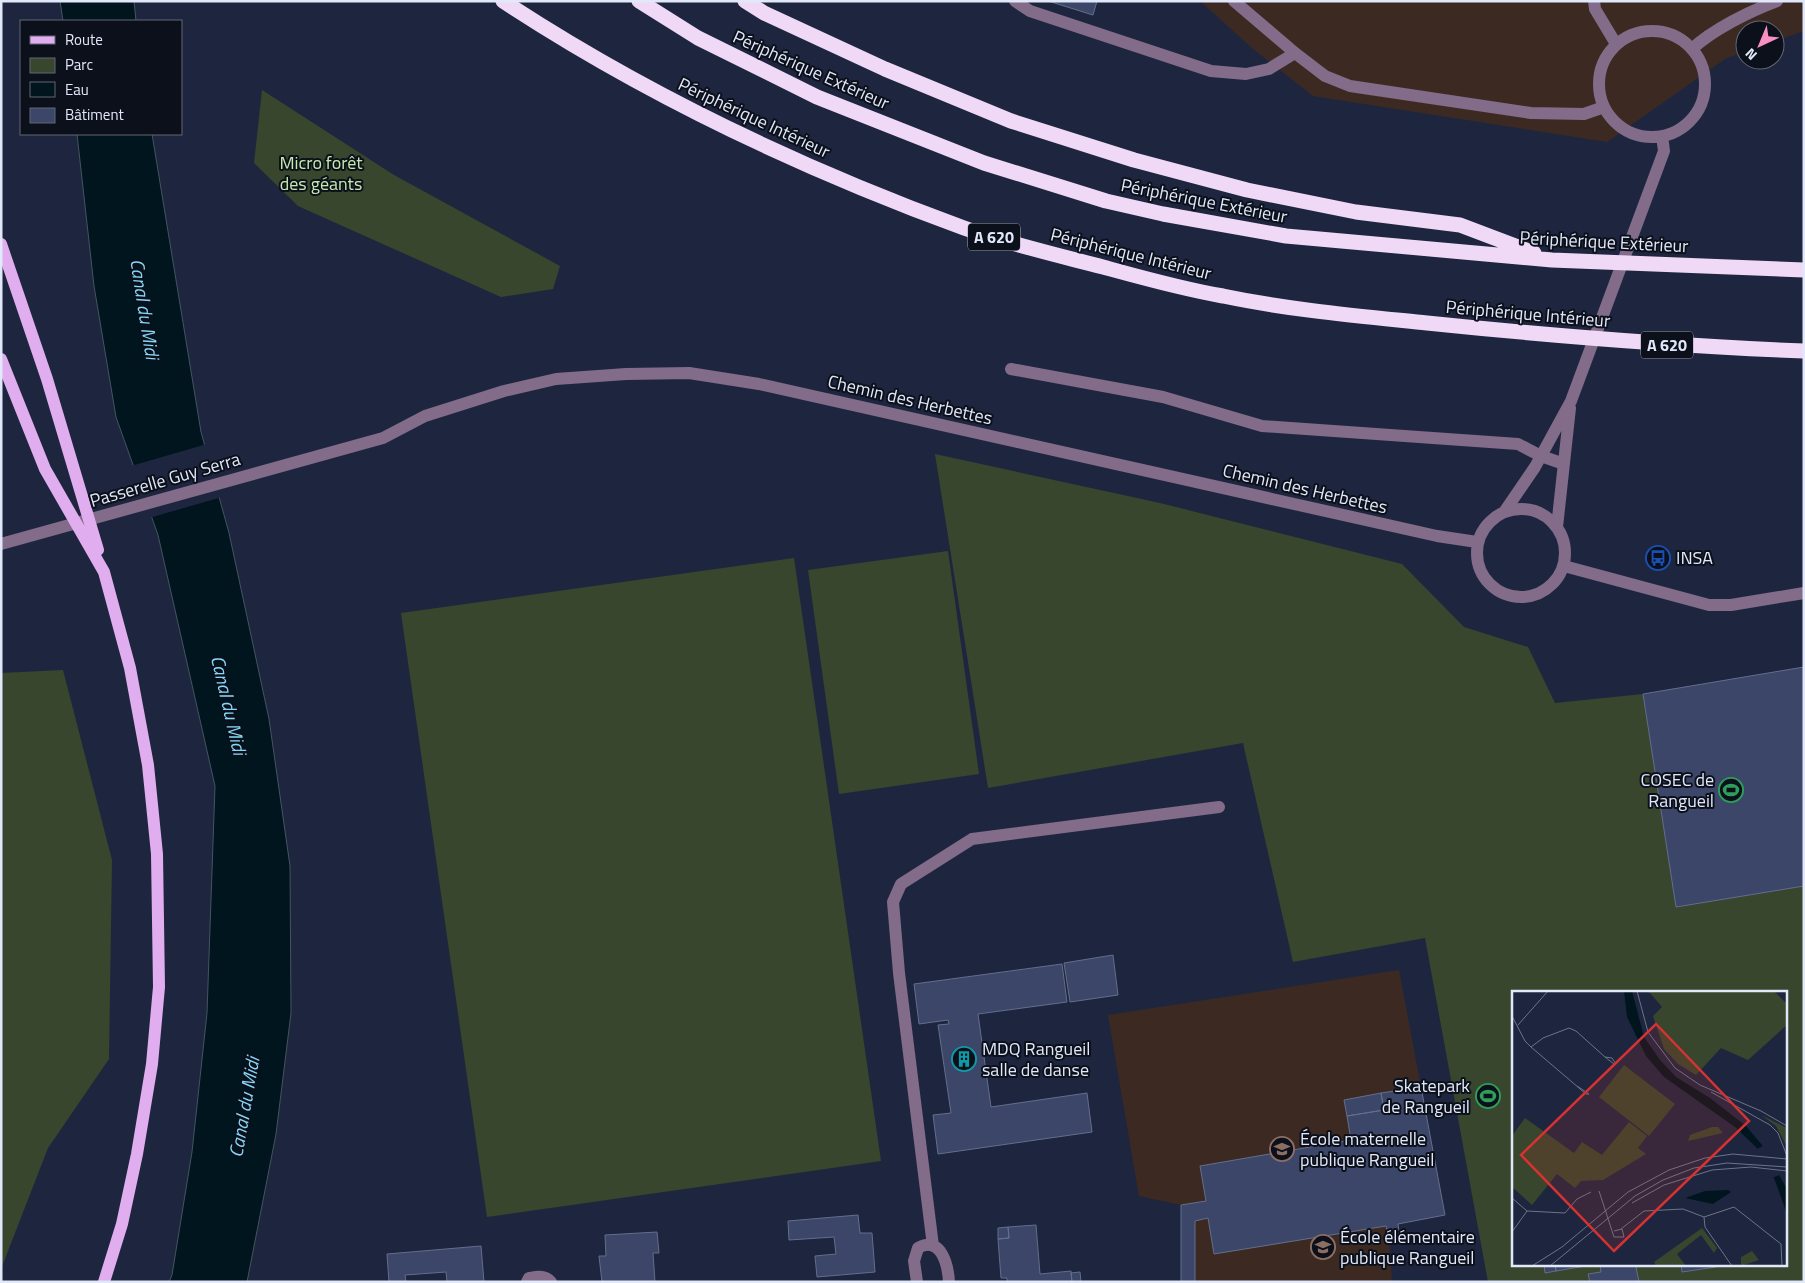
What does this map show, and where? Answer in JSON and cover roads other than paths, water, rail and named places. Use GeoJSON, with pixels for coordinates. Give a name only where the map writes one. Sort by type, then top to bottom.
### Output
{"type":"FeatureCollection","features":[{"type":"Feature","properties":{"kind":"highway","name":"Périphérique Intérieur"},"geometry":{"type":"LineString","coordinates":[[503,1],[553,34],[635,81],[795,160],[967,229],[1055,255],[1149,280],[1222,296],[1312,311],[1530,334],[1694,347],[1804,351]]}},
{"type":"Feature","properties":{"kind":"highway","name":"Périphérique Extérieur"},"geometry":{"type":"LineString","coordinates":[[639,1],[698,38],[817,97],[984,163],[1106,201],[1163,214],[1286,236],[1552,260],[1804,270]]}},
{"type":"Feature","properties":{"kind":"highway"},"geometry":{"type":"LineString","coordinates":[[745,1],[764,13],[885,69],[1010,121],[1134,160],[1247,190],[1356,212],[1460,225],[1552,260]]}},
{"type":"Feature","properties":{"kind":"main road"},"geometry":{"type":"LineString","coordinates":[[1,244],[47,379],[104,572],[130,668],[148,765],[157,854],[159,987],[152,1064],[137,1154],[122,1224],[104,1282]]}},
{"type":"Feature","properties":{"kind":"main road"},"geometry":{"type":"LineString","coordinates":[[1,359],[45,469],[104,572]]}},
{"type":"Feature","properties":{"kind":"street"},"geometry":{"type":"LineString","coordinates":[[1015,1],[1030,11],[1211,71],[1246,74],[1269,69],[1295,54]]}},
{"type":"Feature","properties":{"kind":"street"},"geometry":{"type":"LineString","coordinates":[[1234,1],[1295,54],[1325,76],[1350,86],[1531,113],[1584,114],[1604,107]]}},
{"type":"Feature","properties":{"kind":"street"},"geometry":{"type":"LineString","coordinates":[[1594,1],[1595,9],[1616,44]]}},
{"type":"Feature","properties":{"kind":"street"},"geometry":{"type":"LineString","coordinates":[[1692,49],[1702,39],[1777,1]]}},
{"type":"Feature","properties":{"kind":"street"},"geometry":{"type":"LineString","coordinates":[[1641,31],[1655,31],[1669,34],[1681,40],[1692,49],[1699,59],[1705,82],[1704,94],[1694,116],[1685,125],[1674,132],[1662,136],[1648,136],[1628,131],[1612,119],[1604,107],[1598,85],[1603,62],[1616,44],[1628,36],[1641,31]]}},
{"type":"Feature","properties":{"kind":"street"},"geometry":{"type":"LineString","coordinates":[[1505,511],[1541,456],[1571,401],[1664,151],[1662,136]]}},
{"type":"Feature","properties":{"kind":"street"},"geometry":{"type":"LineString","coordinates":[[1011,369],[1163,397],[1262,426],[1518,444],[1541,456],[1564,464]]}},
{"type":"Feature","properties":{"kind":"street","name":"Chemin des Herbettes"},"geometry":{"type":"LineString","coordinates":[[339,449],[383,438],[426,416],[504,391],[556,379],[626,374],[689,373],[759,384],[1437,536],[1478,542]]}},
{"type":"Feature","properties":{"kind":"street"},"geometry":{"type":"LineString","coordinates":[[1557,527],[1571,401]]}},
{"type":"Feature","properties":{"kind":"street","name":"Passerelle Guy Serra"},"geometry":{"type":"LineString","coordinates":[[1,544],[339,449]]}},
{"type":"Feature","properties":{"kind":"street"},"geometry":{"type":"LineString","coordinates":[[1520,508],[1534,510],[1547,517],[1557,527],[1563,539],[1566,552],[1564,566],[1554,583],[1539,594],[1519,597],[1500,592],[1485,579],[1477,562],[1478,542],[1484,529],[1493,518],[1505,511],[1520,508]]}},
{"type":"Feature","properties":{"kind":"street"},"geometry":{"type":"LineString","coordinates":[[1564,566],[1709,605],[1731,605],[1804,593]]}},
{"type":"Feature","properties":{"kind":"street"},"geometry":{"type":"LineString","coordinates":[[933,1246],[898,964],[893,902],[901,884],[972,839],[1219,807]]}},
{"type":"Feature","properties":{"kind":"street"},"geometry":{"type":"LineString","coordinates":[[917,1282],[914,1261],[918,1248],[925,1244],[933,1246],[942,1253],[948,1267],[949,1282]]}},
{"type":"Feature","properties":{"kind":"street"},"geometry":{"type":"LineString","coordinates":[[527,1282],[529,1278],[538,1275],[549,1279],[551,1282]]}},
{"type":"Feature","properties":{"kind":"water"},"geometry":{"type":"Polygon","coordinates":[[[60,1],[134,1],[136,20],[63,20],[60,1]]]}},
{"type":"Feature","properties":{"kind":"water","name":"Canal du Midi"},"geometry":{"type":"Polygon","coordinates":[[[77,135],[152,135],[201,432],[229,533],[269,719],[290,866],[291,1013],[276,1134],[247,1282],[169,1282],[172,1275],[192,1152],[207,1013],[215,786],[158,535],[116,417],[94,286],[77,135]]]}},
{"type":"Feature","properties":{"kind":"place","name":"INSA"},"geometry":{"type":"Point","coordinates":[1658,558]}},
{"type":"Feature","properties":{"kind":"place","name":"COSEC de Rangueil"},"geometry":{"type":"Point","coordinates":[1731,790]}},
{"type":"Feature","properties":{"kind":"place","name":"MDQ Rangueil salle de danse"},"geometry":{"type":"Point","coordinates":[964,1059]}},
{"type":"Feature","properties":{"kind":"place","name":"Skatepark de Rangueil"},"geometry":{"type":"Point","coordinates":[1488,1096]}},
{"type":"Feature","properties":{"kind":"place","name":"École maternelle publique Rangueil"},"geometry":{"type":"Point","coordinates":[1282,1149]}},
{"type":"Feature","properties":{"kind":"place","name":"École élémentaire publique Rangueil"},"geometry":{"type":"Point","coordinates":[1323,1247]}},
{"type":"Feature","properties":{"kind":"park label","name":"Micro forêt des géants"},"geometry":{"type":"Point","coordinates":[321,173]}}]}
